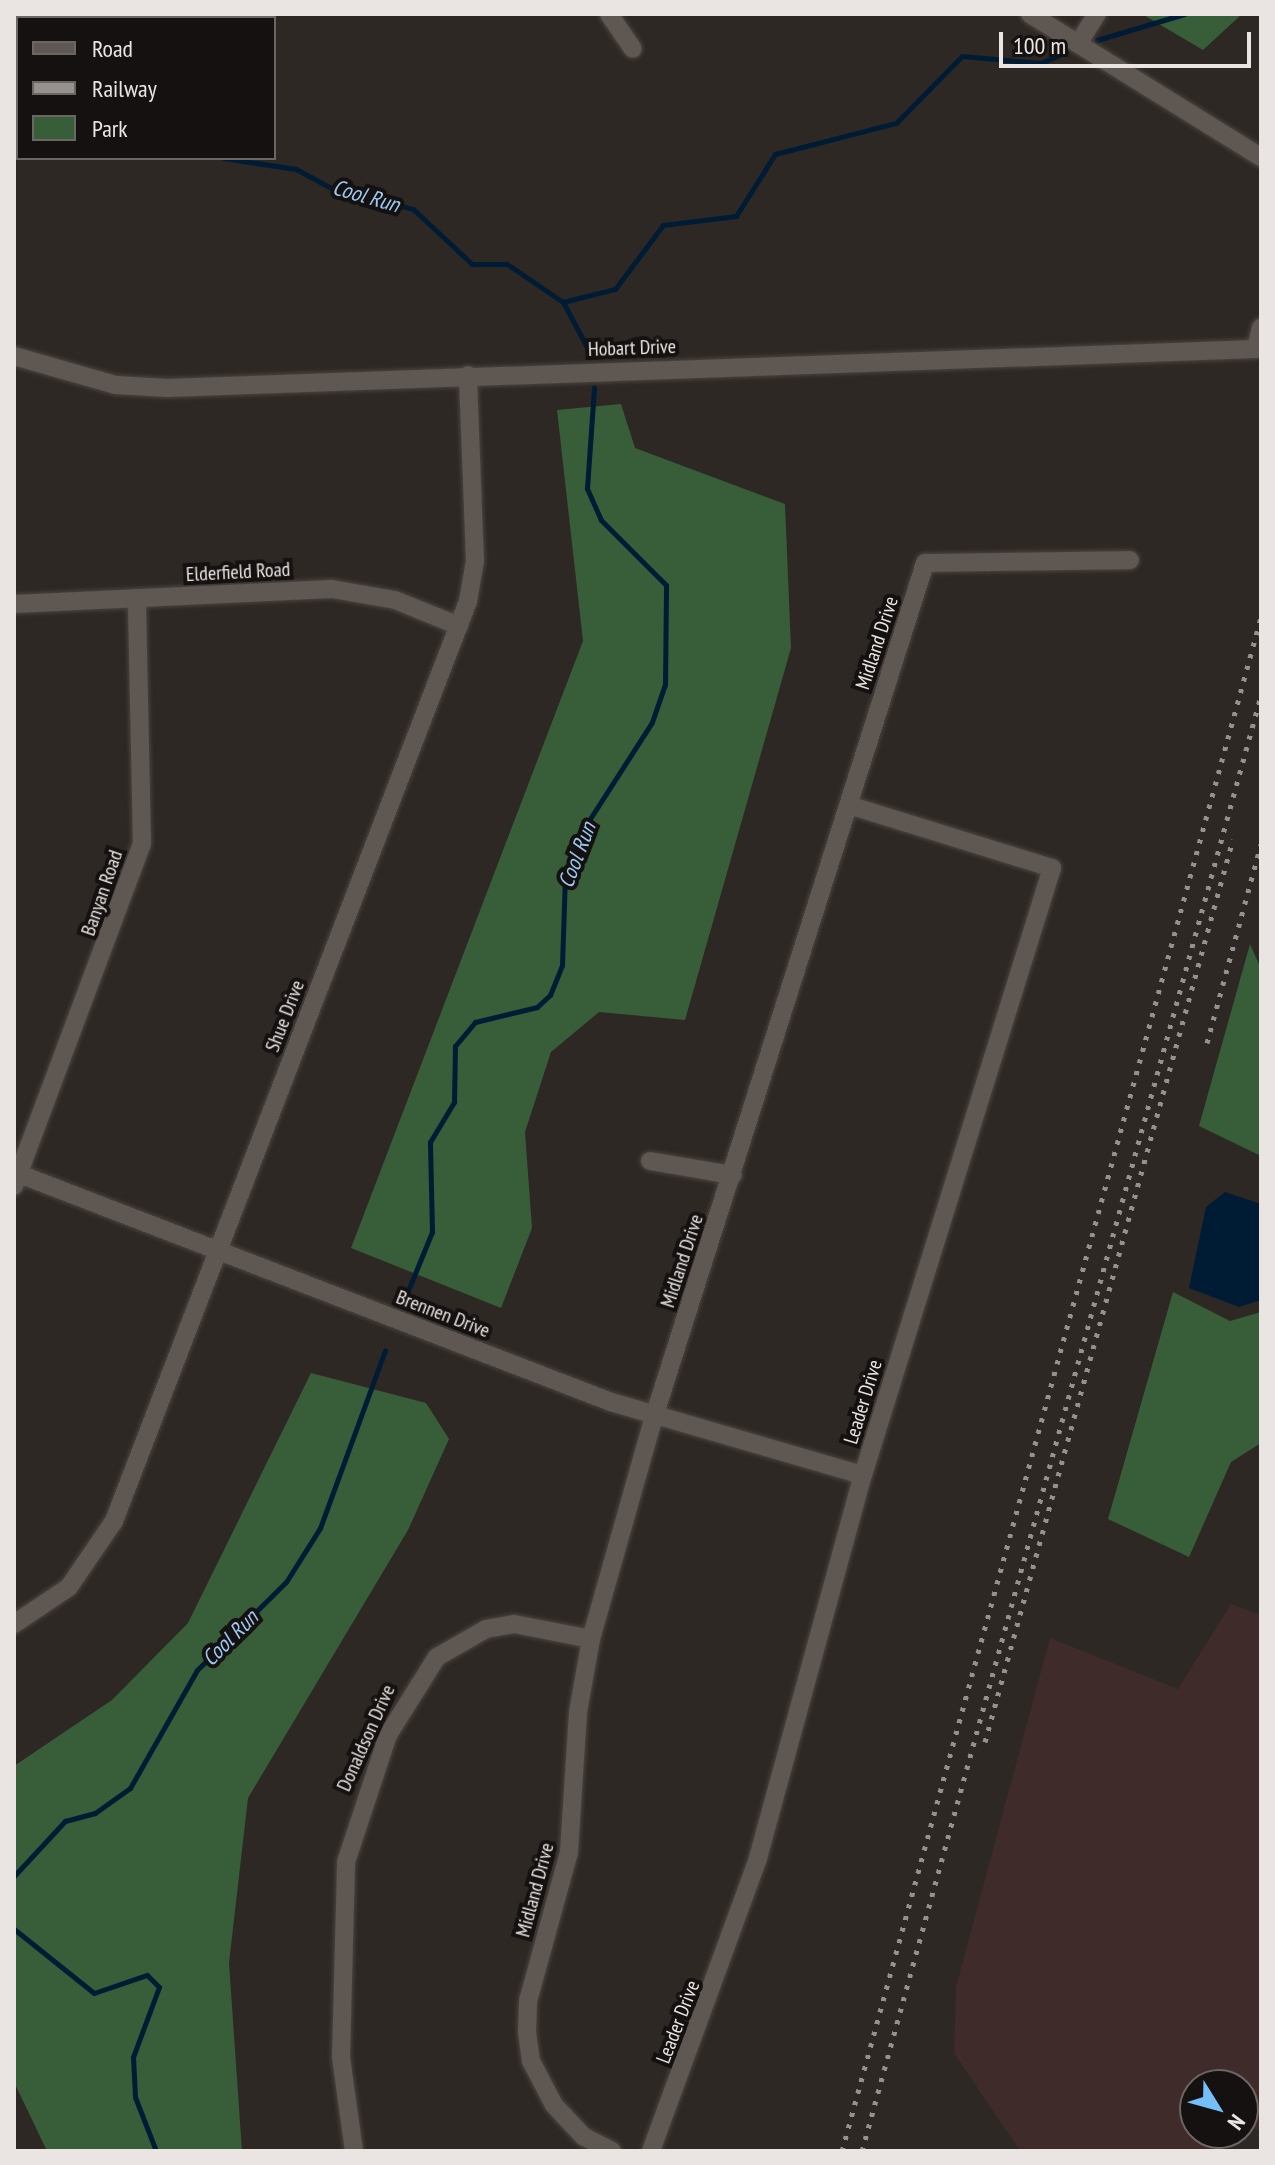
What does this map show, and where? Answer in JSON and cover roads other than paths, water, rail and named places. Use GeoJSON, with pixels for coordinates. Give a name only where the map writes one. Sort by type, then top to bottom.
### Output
{"type":"FeatureCollection","features":[{"type":"Feature","properties":{"kind":"street"},"geometry":{"type":"LineString","coordinates":[[609,14],[633,49]]}},
{"type":"Feature","properties":{"kind":"street"},"geometry":{"type":"LineString","coordinates":[[1030,14],[1261,157]]}},
{"type":"Feature","properties":{"kind":"street"},"geometry":{"type":"LineString","coordinates":[[1078,44],[1097,14]]}},
{"type":"Feature","properties":{"kind":"street","name":"Hobart Drive"},"geometry":{"type":"LineString","coordinates":[[14,356],[139,387],[1256,349],[1261,328]]}},
{"type":"Feature","properties":{"kind":"street","name":"Shue Drive"},"geometry":{"type":"LineString","coordinates":[[14,1624],[49,1605],[100,1549],[459,626],[475,561],[468,375]]}},
{"type":"Feature","properties":{"kind":"street","name":"Midland Drive"},"geometry":{"type":"LineString","coordinates":[[612,2151],[584,2137],[554,2105],[531,2061],[527,2032],[528,2001],[569,1852],[578,1712],[591,1639],[654,1417],[925,563],[1130,560]]}},
{"type":"Feature","properties":{"kind":"street","name":"Elderfield Road"},"geometry":{"type":"LineString","coordinates":[[14,604],[332,589],[395,600],[459,626]]}},
{"type":"Feature","properties":{"kind":"street","name":"Banyan Road"},"geometry":{"type":"LineString","coordinates":[[16,1178],[142,844],[137,598]]}},
{"type":"Feature","properties":{"kind":"street","name":"Leader Drive"},"geometry":{"type":"LineString","coordinates":[[651,2151],[758,1858],[863,1475],[1052,868],[849,805]]}},
{"type":"Feature","properties":{"kind":"street"},"geometry":{"type":"LineString","coordinates":[[650,1161],[733,1175]]}},
{"type":"Feature","properties":{"kind":"street","name":"Brennen Drive"},"geometry":{"type":"LineString","coordinates":[[16,1178],[218,1251],[654,1417],[863,1475]]}},
{"type":"Feature","properties":{"kind":"street","name":"Donaldson Drive"},"geometry":{"type":"LineString","coordinates":[[354,2151],[341,2057],[346,1862],[388,1735],[437,1657],[486,1629],[514,1624],[591,1639]]}},
{"type":"Feature","properties":{"kind":"water"},"geometry":{"type":"Polygon","coordinates":[[[1225,1192],[1261,1204],[1261,1300],[1239,1307],[1189,1288],[1206,1207],[1225,1192]]]}},
{"type":"Feature","properties":{"kind":"waterway"},"geometry":{"type":"LineString","coordinates":[[1097,40],[1184,14]]}},
{"type":"Feature","properties":{"kind":"waterway"},"geometry":{"type":"LineString","coordinates":[[563,302],[615,289],[663,225],[736,216],[775,154],[896,123],[962,56],[1041,63],[1067,52]]}},
{"type":"Feature","properties":{"kind":"waterway","name":"Cool Run"},"geometry":{"type":"LineString","coordinates":[[236,160],[296,169],[333,189],[413,209],[472,264],[507,264],[563,302],[590,353]]}},
{"type":"Feature","properties":{"kind":"waterway","name":"Cool Run"},"geometry":{"type":"LineString","coordinates":[[405,1298],[432,1232],[430,1142],[454,1102],[455,1046],[475,1022],[537,1007],[550,995],[562,965],[565,874],[586,825],[652,722],[665,685],[666,585],[601,520],[587,488],[594,387]]}},
{"type":"Feature","properties":{"kind":"waterway","name":"Cool Run"},"geometry":{"type":"LineString","coordinates":[[14,1876],[65,1821],[95,1813],[130,1788],[197,1670],[286,1582],[320,1528],[385,1350]]}},
{"type":"Feature","properties":{"kind":"waterway","name":"Cool Run"},"geometry":{"type":"LineString","coordinates":[[14,1929],[94,1993],[147,1975],[159,1987],[133,2057],[135,2097],[156,2151]]}},
{"type":"Feature","properties":{"kind":"railway"},"geometry":{"type":"LineString","coordinates":[[842,2151],[1261,617]]}},
{"type":"Feature","properties":{"kind":"railway"},"geometry":{"type":"LineString","coordinates":[[862,2151],[1261,695]]}},
{"type":"Feature","properties":{"kind":"railway"},"geometry":{"type":"LineString","coordinates":[[985,1742],[1233,839]]}},
{"type":"Feature","properties":{"kind":"railway"},"geometry":{"type":"LineString","coordinates":[[1207,1043],[1261,844]]}}]}
